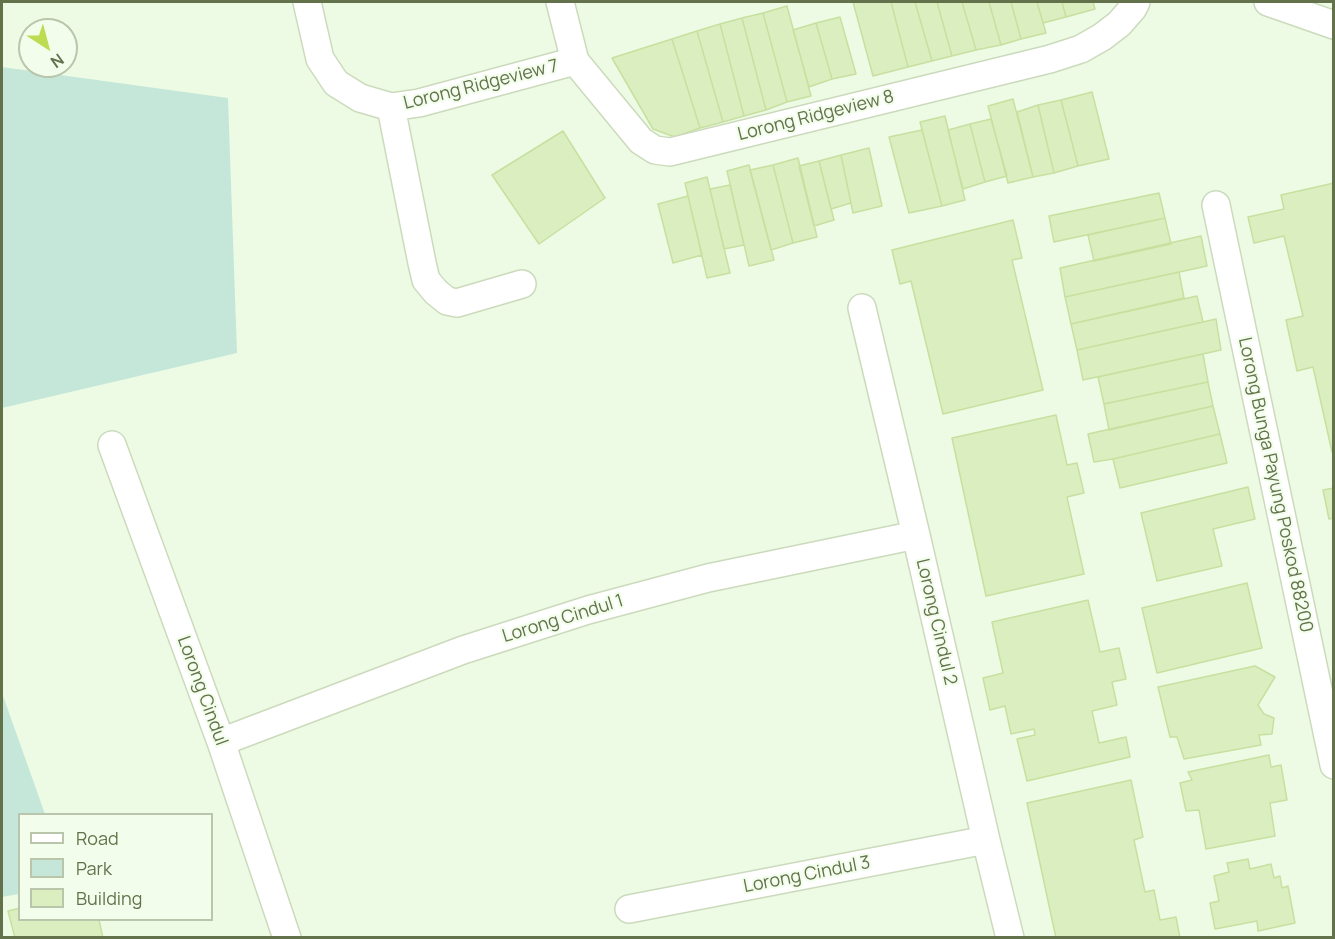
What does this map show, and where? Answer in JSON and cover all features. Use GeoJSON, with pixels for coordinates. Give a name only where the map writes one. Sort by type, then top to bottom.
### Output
{"type":"FeatureCollection","features":[{"type":"Feature","properties":{"kind":"street","name":"Lorong Ridgeview 7"},"geometry":{"type":"LineString","coordinates":[[307,2],[321,59],[336,83],[360,98],[391,107],[419,103],[575,61]]}},
{"type":"Feature","properties":{"kind":"street","name":"Lorong Ridgeview 8"},"geometry":{"type":"LineString","coordinates":[[560,2],[575,61],[641,141],[655,150],[670,152],[1050,59],[1081,49],[1101,37],[1119,24],[1136,2]]}},
{"type":"Feature","properties":{"kind":"street"},"geometry":{"type":"LineString","coordinates":[[1268,2],[1334,25]]}},
{"type":"Feature","properties":{"kind":"street"},"geometry":{"type":"LineString","coordinates":[[391,107],[426,280],[447,301],[458,303],[522,284]]}},
{"type":"Feature","properties":{"kind":"street","name":"Lorong Bunga Payung Poskod 88200"},"geometry":{"type":"LineString","coordinates":[[1216,205],[1334,765]]}},
{"type":"Feature","properties":{"kind":"street","name":"Lorong Cindul 2"},"geometry":{"type":"LineString","coordinates":[[862,308],[1010,938]]}},
{"type":"Feature","properties":{"kind":"street","name":"Lorong Cindul"},"geometry":{"type":"LineString","coordinates":[[112,445],[221,741],[287,938]]}},
{"type":"Feature","properties":{"kind":"street","name":"Lorong Cindul 1"},"geometry":{"type":"LineString","coordinates":[[221,741],[463,650],[588,610],[708,578],[916,535]]}},
{"type":"Feature","properties":{"kind":"street","name":"Lorong Cindul 3"},"geometry":{"type":"LineString","coordinates":[[629,909],[986,840]]}},
{"type":"Feature","properties":{"kind":"green space"},"geometry":{"type":"Polygon","coordinates":[[[2,67],[18,69],[18,78],[78,77],[228,98],[237,353],[2,408],[2,67]]]}},
{"type":"Feature","properties":{"kind":"green space"},"geometry":{"type":"Polygon","coordinates":[[[2,693],[45,813],[18,813],[18,894],[2,897],[2,693]]]}},
{"type":"Feature","properties":{"kind":"building"},"geometry":{"type":"Polygon","coordinates":[[[853,2],[891,2],[908,67],[873,76],[853,2]]]}},
{"type":"Feature","properties":{"kind":"building"},"geometry":{"type":"Polygon","coordinates":[[[891,2],[915,2],[932,61],[908,67],[891,2]]]}},
{"type":"Feature","properties":{"kind":"building"},"geometry":{"type":"Polygon","coordinates":[[[915,2],[937,2],[952,56],[932,61],[915,2]]]}},
{"type":"Feature","properties":{"kind":"building"},"geometry":{"type":"Polygon","coordinates":[[[937,2],[962,2],[976,50],[952,56],[937,2]]]}},
{"type":"Feature","properties":{"kind":"building"},"geometry":{"type":"Polygon","coordinates":[[[962,2],[989,2],[1001,45],[976,50],[962,2]]]}},
{"type":"Feature","properties":{"kind":"building"},"geometry":{"type":"Polygon","coordinates":[[[989,2],[1011,2],[1021,39],[1001,45],[989,2]]]}},
{"type":"Feature","properties":{"kind":"building"},"geometry":{"type":"Polygon","coordinates":[[[1011,2],[1037,2],[1046,33],[1021,39],[1011,2]]]}},
{"type":"Feature","properties":{"kind":"building"},"geometry":{"type":"Polygon","coordinates":[[[1037,2],[1062,2],[1066,17],[1043,23],[1037,2]]]}},
{"type":"Feature","properties":{"kind":"building"},"geometry":{"type":"Polygon","coordinates":[[[1062,2],[1093,2],[1095,9],[1066,17],[1062,2]]]}},
{"type":"Feature","properties":{"kind":"building"},"geometry":{"type":"Polygon","coordinates":[[[787,6],[811,96],[787,102],[763,13],[787,6]]]}},
{"type":"Feature","properties":{"kind":"building"},"geometry":{"type":"Polygon","coordinates":[[[763,13],[787,102],[766,110],[742,18],[763,13]]]}},
{"type":"Feature","properties":{"kind":"building"},"geometry":{"type":"Polygon","coordinates":[[[840,17],[856,74],[832,79],[816,23],[840,17]]]}},
{"type":"Feature","properties":{"kind":"building"},"geometry":{"type":"Polygon","coordinates":[[[742,18],[766,110],[744,116],[720,24],[742,18]]]}},
{"type":"Feature","properties":{"kind":"building"},"geometry":{"type":"Polygon","coordinates":[[[816,23],[832,79],[809,87],[793,30],[816,23]]]}},
{"type":"Feature","properties":{"kind":"building"},"geometry":{"type":"Polygon","coordinates":[[[720,24],[744,116],[723,122],[697,31],[720,24]]]}},
{"type":"Feature","properties":{"kind":"building"},"geometry":{"type":"Polygon","coordinates":[[[697,31],[723,122],[700,128],[672,39],[697,31]]]}},
{"type":"Feature","properties":{"kind":"building"},"geometry":{"type":"Polygon","coordinates":[[[672,39],[700,128],[675,137],[653,129],[612,58],[672,39]]]}},
{"type":"Feature","properties":{"kind":"building"},"geometry":{"type":"Polygon","coordinates":[[[1092,92],[1109,159],[1078,166],[1061,100],[1092,92]]]}},
{"type":"Feature","properties":{"kind":"building"},"geometry":{"type":"Polygon","coordinates":[[[1013,99],[1033,177],[1008,183],[988,106],[1013,99]]]}},
{"type":"Feature","properties":{"kind":"building"},"geometry":{"type":"Polygon","coordinates":[[[1061,100],[1078,166],[1054,173],[1038,105],[1061,100]]]}},
{"type":"Feature","properties":{"kind":"building"},"geometry":{"type":"Polygon","coordinates":[[[1038,105],[1054,173],[1033,177],[1017,112],[1038,105]]]}},
{"type":"Feature","properties":{"kind":"building"},"geometry":{"type":"Polygon","coordinates":[[[945,116],[965,200],[942,206],[920,122],[945,116]]]}},
{"type":"Feature","properties":{"kind":"building"},"geometry":{"type":"Polygon","coordinates":[[[991,119],[1007,176],[985,182],[970,124],[991,119]]]}},
{"type":"Feature","properties":{"kind":"building"},"geometry":{"type":"Polygon","coordinates":[[[970,124],[985,182],[963,189],[948,130],[970,124]]]}},
{"type":"Feature","properties":{"kind":"building"},"geometry":{"type":"Polygon","coordinates":[[[922,130],[942,206],[909,213],[889,137],[922,130]]]}},
{"type":"Feature","properties":{"kind":"building"},"geometry":{"type":"Polygon","coordinates":[[[563,131],[605,198],[539,244],[492,175],[563,131]]]}},
{"type":"Feature","properties":{"kind":"building"},"geometry":{"type":"Polygon","coordinates":[[[869,148],[882,206],[853,213],[841,155],[869,148]]]}},
{"type":"Feature","properties":{"kind":"building"},"geometry":{"type":"Polygon","coordinates":[[[841,155],[851,203],[831,209],[819,161],[841,155]]]}},
{"type":"Feature","properties":{"kind":"building"},"geometry":{"type":"Polygon","coordinates":[[[798,158],[817,237],[793,243],[773,165],[798,158]]]}},
{"type":"Feature","properties":{"kind":"building"},"geometry":{"type":"Polygon","coordinates":[[[819,161],[834,220],[814,226],[799,166],[819,161]]]}},
{"type":"Feature","properties":{"kind":"building"},"geometry":{"type":"Polygon","coordinates":[[[749,165],[774,260],[749,266],[727,171],[749,165]]]}},
{"type":"Feature","properties":{"kind":"building"},"geometry":{"type":"Polygon","coordinates":[[[773,165],[793,243],[771,250],[750,170],[773,165]]]}},
{"type":"Feature","properties":{"kind":"building"},"geometry":{"type":"Polygon","coordinates":[[[707,177],[730,273],[707,278],[685,183],[707,177]]]}},
{"type":"Feature","properties":{"kind":"building"},"geometry":{"type":"Polygon","coordinates":[[[1334,183],[1334,451],[1332,452],[1313,367],[1297,371],[1286,320],[1303,316],[1284,236],[1254,243],[1248,217],[1284,209],[1281,195],[1334,183]]]}},
{"type":"Feature","properties":{"kind":"building"},"geometry":{"type":"Polygon","coordinates":[[[730,185],[744,245],[724,249],[710,189],[730,185]]]}},
{"type":"Feature","properties":{"kind":"building"},"geometry":{"type":"Polygon","coordinates":[[[1159,193],[1165,218],[1054,242],[1049,216],[1159,193]]]}},
{"type":"Feature","properties":{"kind":"building"},"geometry":{"type":"Polygon","coordinates":[[[688,196],[702,255],[673,263],[658,204],[688,196]]]}},
{"type":"Feature","properties":{"kind":"building"},"geometry":{"type":"Polygon","coordinates":[[[1165,218],[1171,244],[1094,261],[1088,235],[1165,218]]]}},
{"type":"Feature","properties":{"kind":"building"},"geometry":{"type":"Polygon","coordinates":[[[1013,220],[1022,258],[1012,260],[1043,390],[943,414],[911,281],[900,284],[892,250],[1013,220]]]}},
{"type":"Feature","properties":{"kind":"building"},"geometry":{"type":"Polygon","coordinates":[[[1201,236],[1207,266],[1065,297],[1060,268],[1201,236]]]}},
{"type":"Feature","properties":{"kind":"building"},"geometry":{"type":"Polygon","coordinates":[[[1179,272],[1184,298],[1071,324],[1065,297],[1179,272]]]}},
{"type":"Feature","properties":{"kind":"building"},"geometry":{"type":"Polygon","coordinates":[[[1197,296],[1203,322],[1077,350],[1071,324],[1197,296]]]}},
{"type":"Feature","properties":{"kind":"building"},"geometry":{"type":"Polygon","coordinates":[[[1216,319],[1221,350],[1083,380],[1077,350],[1216,319]]]}},
{"type":"Feature","properties":{"kind":"building"},"geometry":{"type":"Polygon","coordinates":[[[1203,354],[1208,382],[1104,404],[1098,377],[1203,354]]]}},
{"type":"Feature","properties":{"kind":"building"},"geometry":{"type":"Polygon","coordinates":[[[1208,382],[1213,406],[1109,430],[1104,404],[1208,382]]]}},
{"type":"Feature","properties":{"kind":"building"},"geometry":{"type":"Polygon","coordinates":[[[1213,406],[1220,434],[1094,462],[1088,434],[1213,406]]]}},
{"type":"Feature","properties":{"kind":"building"},"geometry":{"type":"Polygon","coordinates":[[[1056,415],[1067,465],[1077,463],[1084,493],[1067,497],[1084,574],[986,596],[952,438],[1056,415]]]}},
{"type":"Feature","properties":{"kind":"building"},"geometry":{"type":"Polygon","coordinates":[[[1220,434],[1227,463],[1120,488],[1113,459],[1220,434]]]}},
{"type":"Feature","properties":{"kind":"building"},"geometry":{"type":"Polygon","coordinates":[[[1248,487],[1255,519],[1213,529],[1222,566],[1157,581],[1141,513],[1248,487]]]}},
{"type":"Feature","properties":{"kind":"building"},"geometry":{"type":"Polygon","coordinates":[[[1334,488],[1334,518],[1329,519],[1323,490],[1334,488]]]}},
{"type":"Feature","properties":{"kind":"building"},"geometry":{"type":"Polygon","coordinates":[[[1247,583],[1262,648],[1157,673],[1142,608],[1247,583]]]}},
{"type":"Feature","properties":{"kind":"building"},"geometry":{"type":"Polygon","coordinates":[[[1088,600],[1100,652],[1119,648],[1126,679],[1112,682],[1117,705],[1092,711],[1099,743],[1126,737],[1130,757],[1027,781],[1017,739],[1035,735],[1034,729],[1011,734],[1005,706],[990,710],[983,678],[1003,673],[992,622],[1088,600]]]}},
{"type":"Feature","properties":{"kind":"building"},"geometry":{"type":"Polygon","coordinates":[[[1255,666],[1275,677],[1258,705],[1264,714],[1274,718],[1272,734],[1259,735],[1261,745],[1184,759],[1177,737],[1170,737],[1158,687],[1255,666]]]}},
{"type":"Feature","properties":{"kind":"building"},"geometry":{"type":"Polygon","coordinates":[[[1269,755],[1271,767],[1281,765],[1287,800],[1270,803],[1275,836],[1206,849],[1199,810],[1186,811],[1180,783],[1192,780],[1188,772],[1269,755]]]}},
{"type":"Feature","properties":{"kind":"building"},"geometry":{"type":"Polygon","coordinates":[[[1131,780],[1143,837],[1134,840],[1145,892],[1154,890],[1160,920],[1176,917],[1180,938],[1056,938],[1027,803],[1131,780]]]}},
{"type":"Feature","properties":{"kind":"building"},"geometry":{"type":"Polygon","coordinates":[[[1248,859],[1250,869],[1271,864],[1274,878],[1280,876],[1282,888],[1288,886],[1295,923],[1258,931],[1257,921],[1215,929],[1210,903],[1219,901],[1214,876],[1229,872],[1227,863],[1248,859]]]}},
{"type":"Feature","properties":{"kind":"building"},"geometry":{"type":"Polygon","coordinates":[[[18,908],[18,921],[99,921],[103,938],[15,938],[8,911],[18,908]]]}}]}
